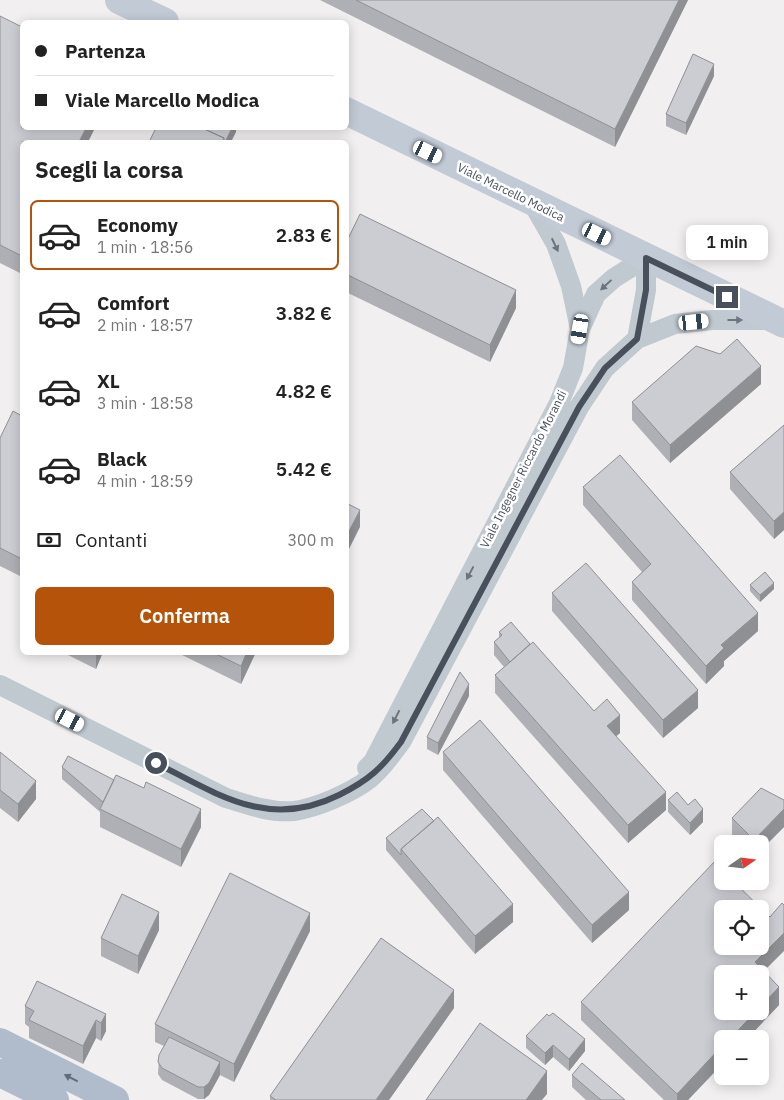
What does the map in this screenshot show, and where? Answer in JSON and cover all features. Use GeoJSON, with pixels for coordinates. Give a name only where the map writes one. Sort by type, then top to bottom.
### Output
{"type":"FeatureCollection","features":[{"type":"Feature","properties":{"kind":"main road"},"geometry":{"type":"LineString","coordinates":[[0,1042],[114,1100]]}},
{"type":"Feature","properties":{"kind":"main road"},"geometry":{"type":"LineString","coordinates":[[0,1073],[55,1100]]}},
{"type":"Feature","properties":{"kind":"street"},"geometry":{"type":"LineString","coordinates":[[119,0],[161,20]]}},
{"type":"Feature","properties":{"kind":"street","name":"Viale Marcello Modica"},"geometry":{"type":"LineString","coordinates":[[349,112],[780,322]]}},
{"type":"Feature","properties":{"kind":"street"},"geometry":{"type":"LineString","coordinates":[[532,202],[556,244],[571,286],[580,329]]}},
{"type":"Feature","properties":{"kind":"street"},"geometry":{"type":"LineString","coordinates":[[637,339],[646,290],[646,258]]}},
{"type":"Feature","properties":{"kind":"street","name":"Viale Ingegner Riccardo Morandi"},"geometry":{"type":"LineString","coordinates":[[343,793],[373,762],[559,403],[573,368],[580,329],[596,294],[614,278],[646,258]]}},
{"type":"Feature","properties":{"kind":"street"},"geometry":{"type":"LineString","coordinates":[[637,339],[675,324],[712,320],[780,322]]}},
{"type":"Feature","properties":{"kind":"street","name":"Viale Ingegner Riccardo Morandi"},"geometry":{"type":"LineString","coordinates":[[0,685],[226,798],[262,809],[293,811],[319,805],[367,781],[385,765],[401,742],[579,407],[605,368],[637,339]]}},
{"type":"Feature","properties":{"kind":"building"},"geometry":{"type":"Polygon","coordinates":[[[356,0],[679,0],[615,129],[356,0]]]}},
{"type":"Feature","properties":{"kind":"building"},"geometry":{"type":"Polygon","coordinates":[[[0,16],[20,26],[20,130],[85,130],[80,140],[20,140],[20,255],[0,245],[0,16]]]}},
{"type":"Feature","properties":{"kind":"building"},"geometry":{"type":"Polygon","coordinates":[[[693,54],[714,64],[686,123],[666,114],[693,54]]]}},
{"type":"Feature","properties":{"kind":"building"},"geometry":{"type":"Polygon","coordinates":[[[155,130],[206,130],[224,138],[223,140],[150,140],[155,130]]]}},
{"type":"Feature","properties":{"kind":"building"},"geometry":{"type":"Polygon","coordinates":[[[206,130],[231,130],[226,140],[206,130]]]}},
{"type":"Feature","properties":{"kind":"building"},"geometry":{"type":"Polygon","coordinates":[[[360,214],[516,290],[490,345],[349,275],[349,237],[360,214]]]}},
{"type":"Feature","properties":{"kind":"building"},"geometry":{"type":"Polygon","coordinates":[[[737,339],[761,366],[670,445],[632,402],[696,346],[720,354],[737,339]]]}},
{"type":"Feature","properties":{"kind":"building"},"geometry":{"type":"Polygon","coordinates":[[[13,411],[20,415],[20,558],[0,548],[0,438],[13,411]]]}},
{"type":"Feature","properties":{"kind":"building"},"geometry":{"type":"Polygon","coordinates":[[[784,425],[784,512],[774,521],[730,472],[784,425]]]}},
{"type":"Feature","properties":{"kind":"building"},"geometry":{"type":"Polygon","coordinates":[[[620,455],[758,613],[721,645],[724,648],[706,666],[632,582],[651,564],[583,487],[620,455]]]}},
{"type":"Feature","properties":{"kind":"building"},"geometry":{"type":"Polygon","coordinates":[[[349,504],[360,510],[349,531],[349,504]]]}},
{"type":"Feature","properties":{"kind":"building"},"geometry":{"type":"Polygon","coordinates":[[[586,563],[698,690],[663,720],[552,593],[586,563]]]}},
{"type":"Feature","properties":{"kind":"building"},"geometry":{"type":"Polygon","coordinates":[[[765,572],[774,583],[760,595],[750,585],[765,572]]]}},
{"type":"Feature","properties":{"kind":"building"},"geometry":{"type":"Polygon","coordinates":[[[511,622],[530,644],[510,662],[494,642],[502,635],[499,632],[511,622]]]}},
{"type":"Feature","properties":{"kind":"building"},"geometry":{"type":"Polygon","coordinates":[[[533,642],[594,711],[607,699],[620,715],[607,726],[666,792],[628,825],[495,675],[533,642]]]}},
{"type":"Feature","properties":{"kind":"building"},"geometry":{"type":"Polygon","coordinates":[[[218,655],[246,655],[241,666],[218,655]]]}},
{"type":"Feature","properties":{"kind":"building"},"geometry":{"type":"Polygon","coordinates":[[[460,672],[469,684],[438,743],[427,737],[460,672]]]}},
{"type":"Feature","properties":{"kind":"building"},"geometry":{"type":"Polygon","coordinates":[[[480,720],[629,892],[592,925],[443,752],[480,720]]]}},
{"type":"Feature","properties":{"kind":"building"},"geometry":{"type":"Polygon","coordinates":[[[0,752],[36,781],[18,804],[0,790],[0,752]]]}},
{"type":"Feature","properties":{"kind":"building"},"geometry":{"type":"Polygon","coordinates":[[[68,756],[114,780],[103,802],[62,767],[68,756]]]}},
{"type":"Feature","properties":{"kind":"building"},"geometry":{"type":"Polygon","coordinates":[[[116,775],[144,788],[146,782],[201,809],[181,849],[100,809],[116,775]]]}},
{"type":"Feature","properties":{"kind":"building"},"geometry":{"type":"Polygon","coordinates":[[[761,788],[784,800],[784,809],[759,835],[749,835],[732,818],[761,788]]]}},
{"type":"Feature","properties":{"kind":"building"},"geometry":{"type":"Polygon","coordinates":[[[677,792],[688,805],[695,799],[703,809],[690,823],[668,800],[677,792]]]}},
{"type":"Feature","properties":{"kind":"building"},"geometry":{"type":"Polygon","coordinates":[[[422,809],[434,821],[401,849],[401,855],[386,838],[422,809]]]}},
{"type":"Feature","properties":{"kind":"building"},"geometry":{"type":"Polygon","coordinates":[[[438,817],[513,904],[475,936],[401,849],[438,817]]]}},
{"type":"Feature","properties":{"kind":"building"},"geometry":{"type":"Polygon","coordinates":[[[714,862],[714,890],[742,890],[753,900],[714,900],[714,955],[762,955],[755,962],[758,965],[714,965],[714,1020],[748,1020],[738,1030],[714,1030],[714,1055],[677,1094],[581,1002],[714,862]]]}},
{"type":"Feature","properties":{"kind":"building"},"geometry":{"type":"Polygon","coordinates":[[[230,873],[310,913],[234,1064],[155,1024],[230,873]]]}},
{"type":"Feature","properties":{"kind":"building"},"geometry":{"type":"Polygon","coordinates":[[[122,894],[159,912],[138,956],[101,938],[122,894]]]}},
{"type":"Feature","properties":{"kind":"building"},"geometry":{"type":"Polygon","coordinates":[[[782,903],[784,905],[784,933],[769,948],[769,916],[782,903]]]}},
{"type":"Feature","properties":{"kind":"building"},"geometry":{"type":"Polygon","coordinates":[[[381,938],[454,990],[376,1100],[276,1100],[270,1096],[381,938]]]}},
{"type":"Feature","properties":{"kind":"building"},"geometry":{"type":"Polygon","coordinates":[[[769,977],[779,987],[769,998],[769,977]]]}},
{"type":"Feature","properties":{"kind":"building"},"geometry":{"type":"Polygon","coordinates":[[[37,981],[106,1014],[101,1023],[96,1020],[83,1046],[29,1020],[34,1011],[25,1006],[37,981]]]}},
{"type":"Feature","properties":{"kind":"building"},"geometry":{"type":"Polygon","coordinates":[[[553,1013],[585,1039],[569,1059],[553,1045],[545,1053],[526,1036],[547,1014],[549,1016],[553,1013]]]}},
{"type":"Feature","properties":{"kind":"building"},"geometry":{"type":"Polygon","coordinates":[[[480,1023],[547,1071],[526,1100],[426,1100],[480,1023]]]}},
{"type":"Feature","properties":{"kind":"building"},"geometry":{"type":"Polygon","coordinates":[[[169,1037],[220,1062],[209,1083],[204,1087],[198,1087],[162,1068],[158,1062],[159,1055],[169,1037]]]}},
{"type":"Feature","properties":{"kind":"building"},"geometry":{"type":"Polygon","coordinates":[[[582,1063],[625,1100],[601,1100],[572,1075],[582,1063]]]}},
{"type":"Feature","properties":{"kind":"route"},"geometry":{"type":"LineString","coordinates":[[156,763],[226,798],[262,809],[293,811],[319,805],[367,781],[385,765],[401,742],[579,407],[605,368],[637,339],[641,326],[646,290],[646,258],[727,297]]}}]}
